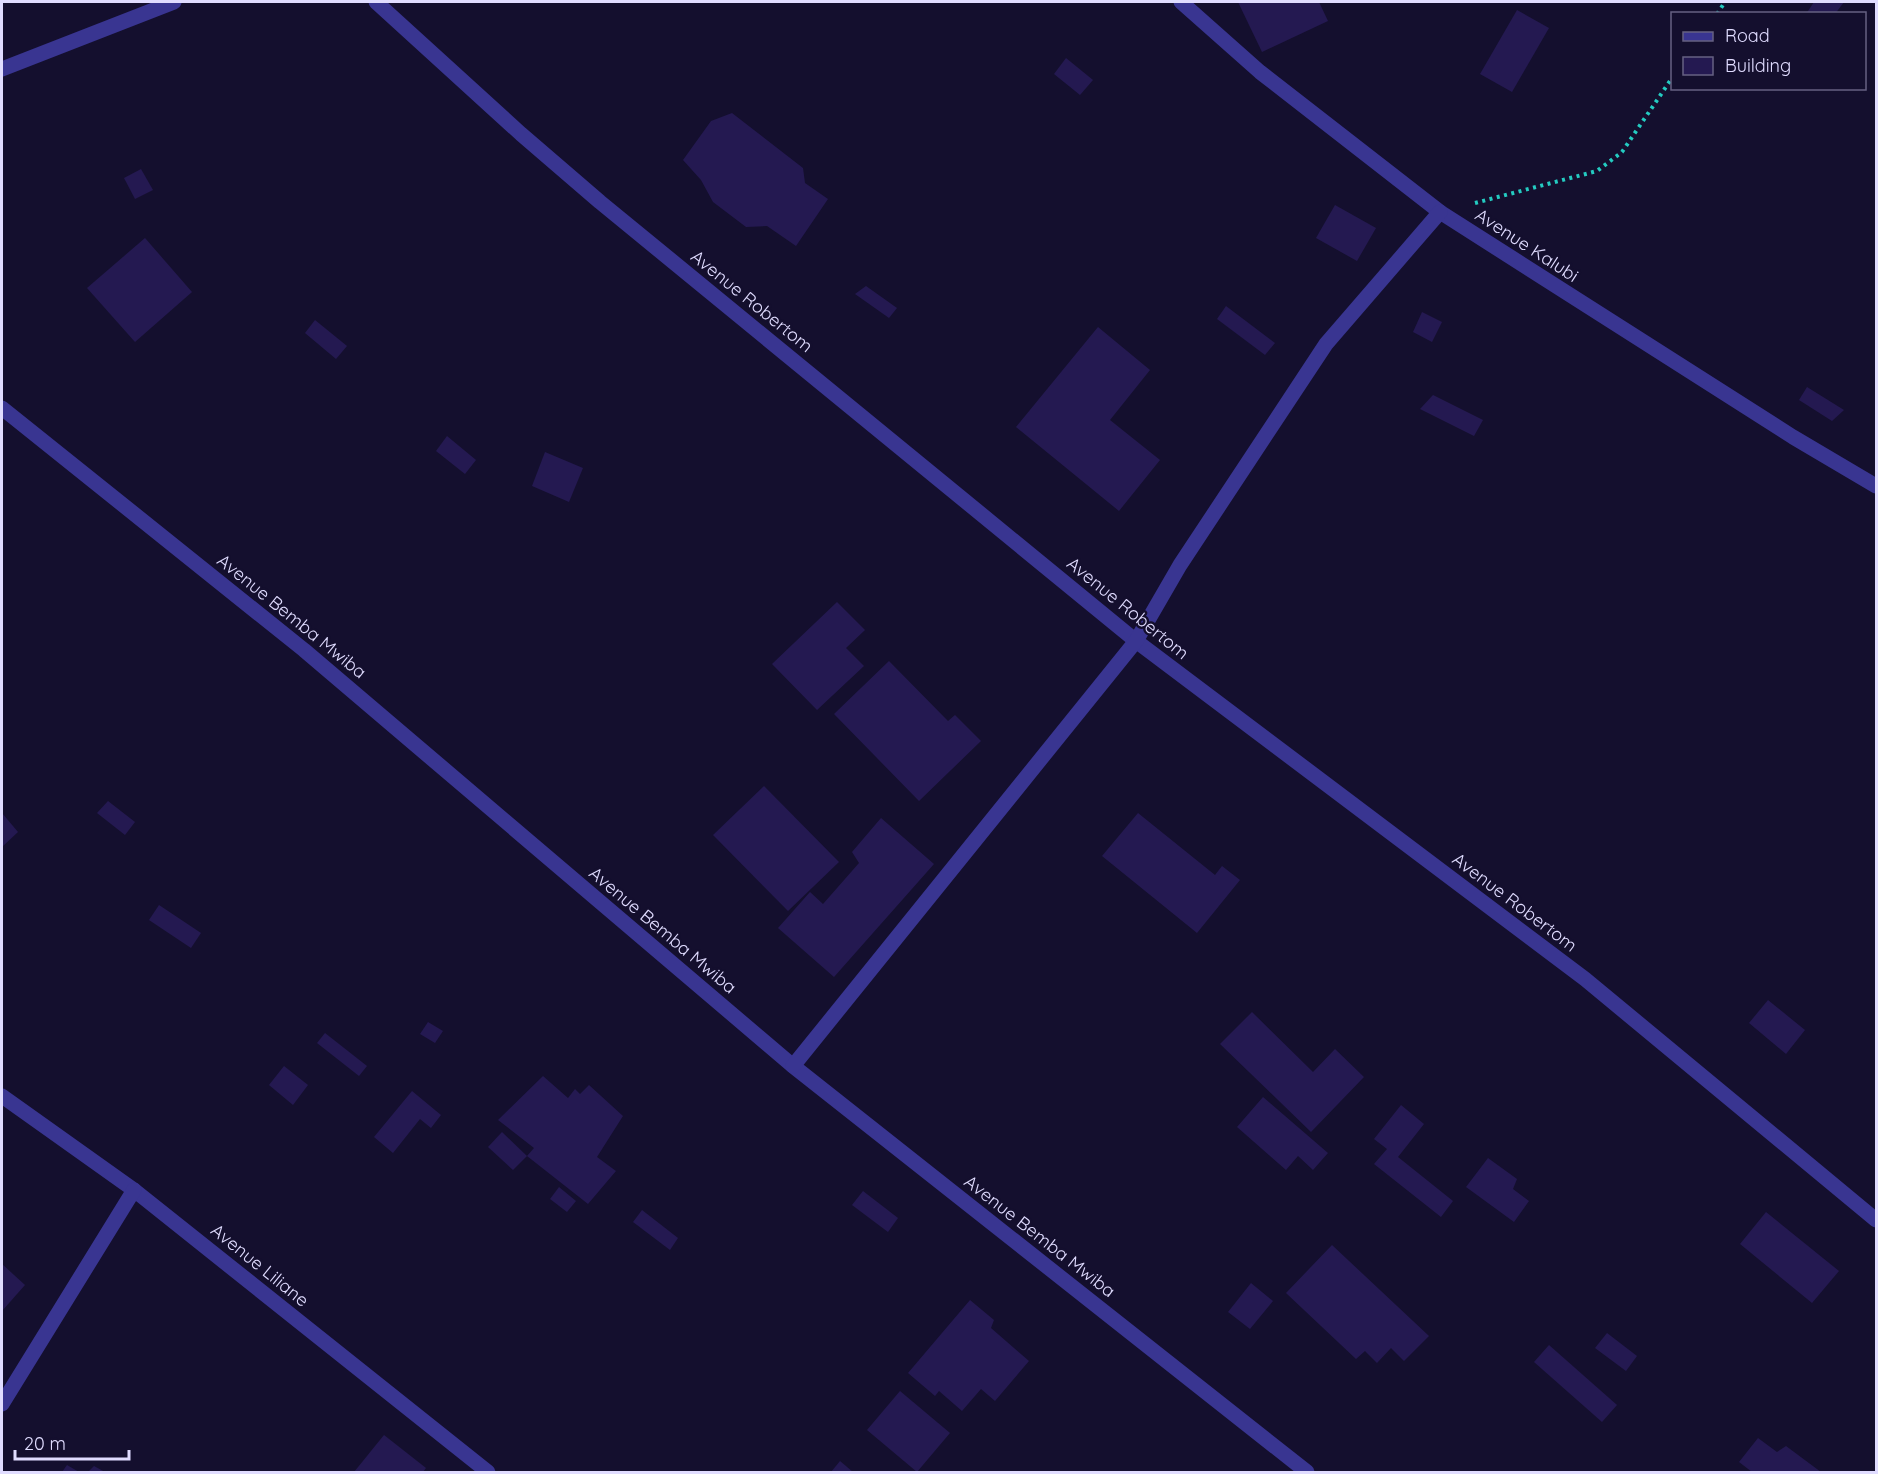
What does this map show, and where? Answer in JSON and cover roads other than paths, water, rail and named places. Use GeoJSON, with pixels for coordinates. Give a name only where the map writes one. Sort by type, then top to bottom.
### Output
{"type":"FeatureCollection","features":[{"type":"Feature","properties":{"kind":"street"},"geometry":{"type":"LineString","coordinates":[[2,69],[174,2]]}},
{"type":"Feature","properties":{"kind":"street","name":"Avenue Robertom"},"geometry":{"type":"LineString","coordinates":[[376,2],[521,134],[600,202],[1136,641],[1585,979],[1876,1220]]}},
{"type":"Feature","properties":{"kind":"street","name":"Avenue Kalubi"},"geometry":{"type":"LineString","coordinates":[[1181,2],[1260,72],[1440,212],[1792,437],[1876,486]]}},
{"type":"Feature","properties":{"kind":"street"},"geometry":{"type":"LineString","coordinates":[[793,1066],[1136,641],[1180,565],[1326,344],[1440,212]]}},
{"type":"Feature","properties":{"kind":"street","name":"Avenue Bemba Mwiba"},"geometry":{"type":"LineString","coordinates":[[2,408],[304,650],[793,1066],[1307,1473]]}},
{"type":"Feature","properties":{"kind":"street","name":"Avenue Liliane"},"geometry":{"type":"LineString","coordinates":[[2,1096],[134,1190],[488,1473]]}},
{"type":"Feature","properties":{"kind":"street"},"geometry":{"type":"LineString","coordinates":[[2,1404],[134,1190]]}}]}
